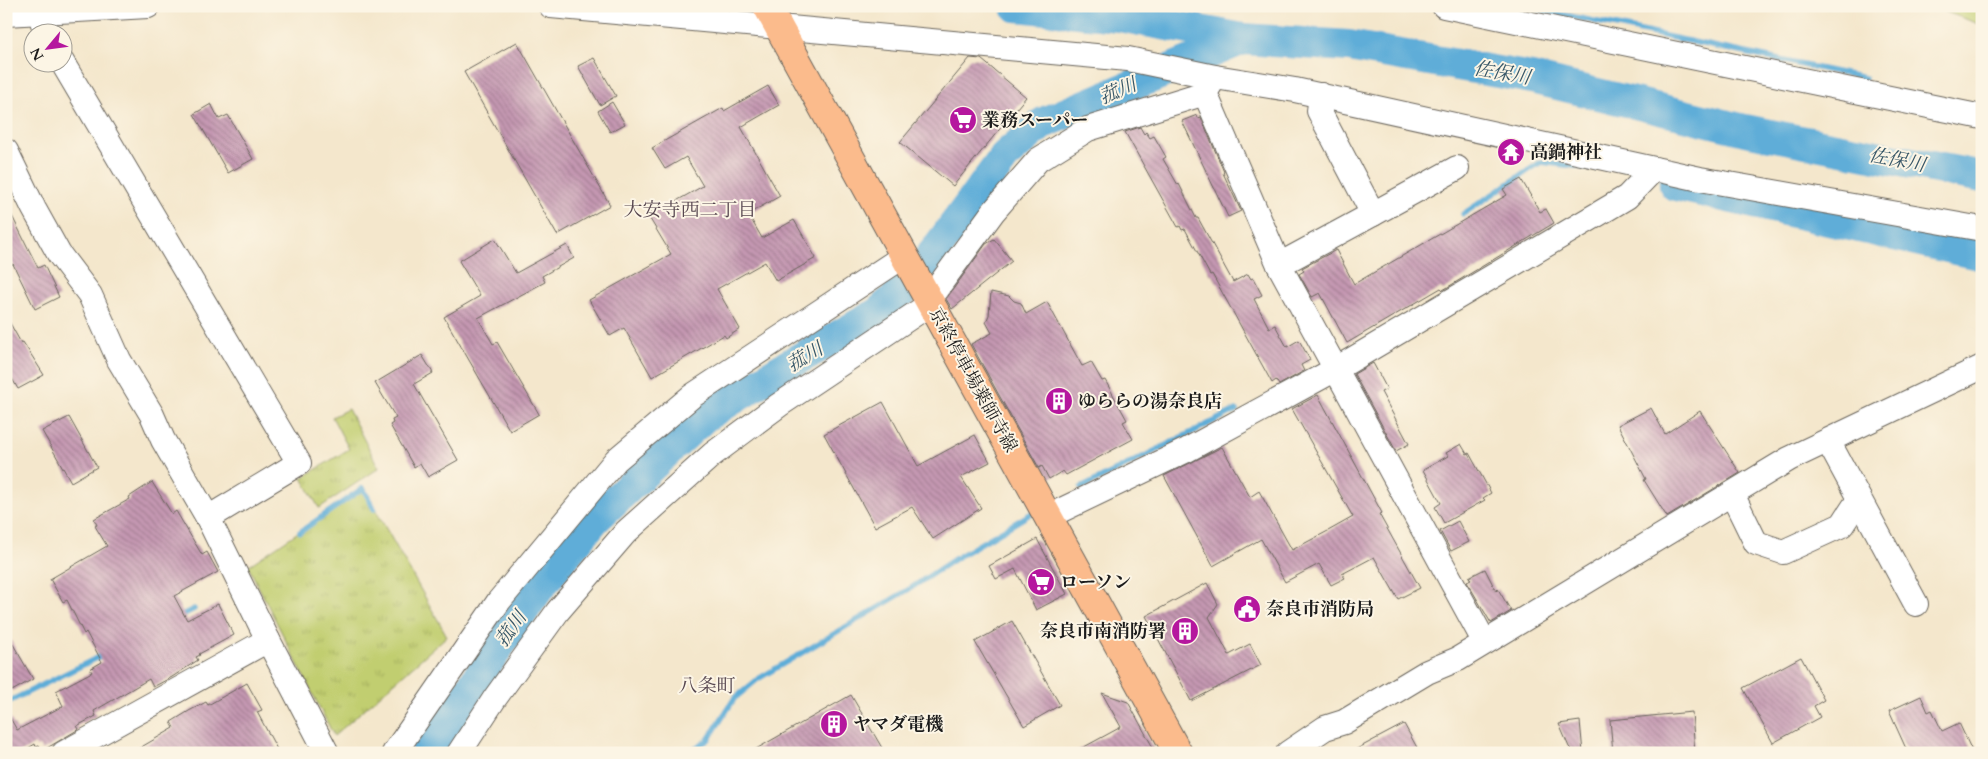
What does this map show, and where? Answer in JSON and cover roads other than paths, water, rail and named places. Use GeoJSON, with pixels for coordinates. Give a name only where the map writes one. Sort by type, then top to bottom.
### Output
{"type":"FeatureCollection","features":[{"type":"Feature","properties":{"kind":"main road","name":"京終停車場薬師寺線"},"geometry":{"type":"LineString","coordinates":[[773,16],[1178,753]]}},
{"type":"Feature","properties":{"kind":"street"},"geometry":{"type":"LineString","coordinates":[[6,14],[42,22],[148,6]]}},
{"type":"Feature","properties":{"kind":"street"},"geometry":{"type":"LineString","coordinates":[[551,6],[773,16],[1128,59],[1210,85],[1295,90],[1700,179],[1982,229]]}},
{"type":"Feature","properties":{"kind":"street"},"geometry":{"type":"LineString","coordinates":[[1444,6],[1982,117]]}},
{"type":"Feature","properties":{"kind":"street"},"geometry":{"type":"LineString","coordinates":[[68,72],[299,463],[208,518]]}},
{"type":"Feature","properties":{"kind":"street"},"geometry":{"type":"LineString","coordinates":[[1210,85],[1279,264],[1484,641]]}},
{"type":"Feature","properties":{"kind":"street"},"geometry":{"type":"LineString","coordinates":[[459,753],[495,698],[558,611],[626,532],[713,454],[779,404],[922,310],[926,295],[1038,160],[1088,129],[1210,85]]}},
{"type":"Feature","properties":{"kind":"street"},"geometry":{"type":"LineString","coordinates":[[1321,95],[1319,111],[1373,214]]}},
{"type":"Feature","properties":{"kind":"street"},"geometry":{"type":"LineString","coordinates":[[6,151],[54,246],[90,295],[119,360],[152,415],[163,440],[208,518],[320,750]]}},
{"type":"Feature","properties":{"kind":"street"},"geometry":{"type":"LineString","coordinates":[[1279,264],[1457,168]]}},
{"type":"Feature","properties":{"kind":"street"},"geometry":{"type":"LineString","coordinates":[[1049,516],[1187,450],[1336,369],[1627,198],[1654,169]]}},
{"type":"Feature","properties":{"kind":"street"},"geometry":{"type":"LineString","coordinates":[[394,753],[499,601],[616,460],[692,396],[905,258]]}},
{"type":"Feature","properties":{"kind":"street"},"geometry":{"type":"LineString","coordinates":[[1288,753],[1325,728],[1344,722],[1427,672],[1458,659],[1484,641],[1789,459],[1982,367]]}},
{"type":"Feature","properties":{"kind":"street"},"geometry":{"type":"LineString","coordinates":[[1828,441],[1916,604]]}},
{"type":"Feature","properties":{"kind":"street"},"geometry":{"type":"LineString","coordinates":[[1732,494],[1756,543],[1783,552],[1842,525],[1859,499]]}},
{"type":"Feature","properties":{"kind":"street"},"geometry":{"type":"LineString","coordinates":[[64,753],[102,744],[268,640]]}},
{"type":"Feature","properties":{"kind":"waterway","name":"佐保川"},"geometry":{"type":"LineString","coordinates":[[1016,6],[1119,16],[1243,39],[1349,46],[1532,78],[1745,130],[1982,177]]}},
{"type":"Feature","properties":{"kind":"waterway"},"geometry":{"type":"LineString","coordinates":[[1522,6],[1865,78]]}},
{"type":"Feature","properties":{"kind":"waterway","name":"菰川"},"geometry":{"type":"LineString","coordinates":[[426,753],[539,588],[595,519],[704,417],[778,371],[878,313],[903,291],[1006,155],[1043,123],[1243,39]]}},
{"type":"Feature","properties":{"kind":"waterway"},"geometry":{"type":"LineString","coordinates":[[1463,214],[1541,162],[1590,168]]}},
{"type":"Feature","properties":{"kind":"waterway"},"geometry":{"type":"LineString","coordinates":[[1675,185],[1982,255]]}},
{"type":"Feature","properties":{"kind":"waterway"},"geometry":{"type":"LineString","coordinates":[[1081,488],[1236,410]]}},
{"type":"Feature","properties":{"kind":"waterway"},"geometry":{"type":"LineString","coordinates":[[300,532],[363,488],[374,509]]}},
{"type":"Feature","properties":{"kind":"waterway"},"geometry":{"type":"LineString","coordinates":[[687,753],[708,740],[734,699],[758,679],[1037,510]]}},
{"type":"Feature","properties":{"kind":"waterway"},"geometry":{"type":"LineString","coordinates":[[178,617],[194,609]]}},
{"type":"Feature","properties":{"kind":"waterway"},"geometry":{"type":"LineString","coordinates":[[6,703],[105,654]]}},
{"type":"Feature","properties":{"kind":"place","name":"業務スーパー"},"geometry":{"type":"Point","coordinates":[963,120]}},
{"type":"Feature","properties":{"kind":"place","name":"高鍋神社"},"geometry":{"type":"Point","coordinates":[1511,152]}},
{"type":"Feature","properties":{"kind":"place","name":"ゆららの湯奈良店"},"geometry":{"type":"Point","coordinates":[1059,401]}},
{"type":"Feature","properties":{"kind":"place","name":"ローソン"},"geometry":{"type":"Point","coordinates":[1041,582]}},
{"type":"Feature","properties":{"kind":"place","name":"奈良市消防局"},"geometry":{"type":"Point","coordinates":[1247,609]}},
{"type":"Feature","properties":{"kind":"place","name":"奈良市南消防署"},"geometry":{"type":"Point","coordinates":[1185,631]}},
{"type":"Feature","properties":{"kind":"place","name":"ヤマダ電機"},"geometry":{"type":"Point","coordinates":[834,724]}},
{"type":"Feature","properties":{"kind":"district","name":"大安寺西二丁目"},"geometry":{"type":"Point","coordinates":[690,210]}},
{"type":"Feature","properties":{"kind":"district","name":"八条町"},"geometry":{"type":"Point","coordinates":[707,686]}}]}
